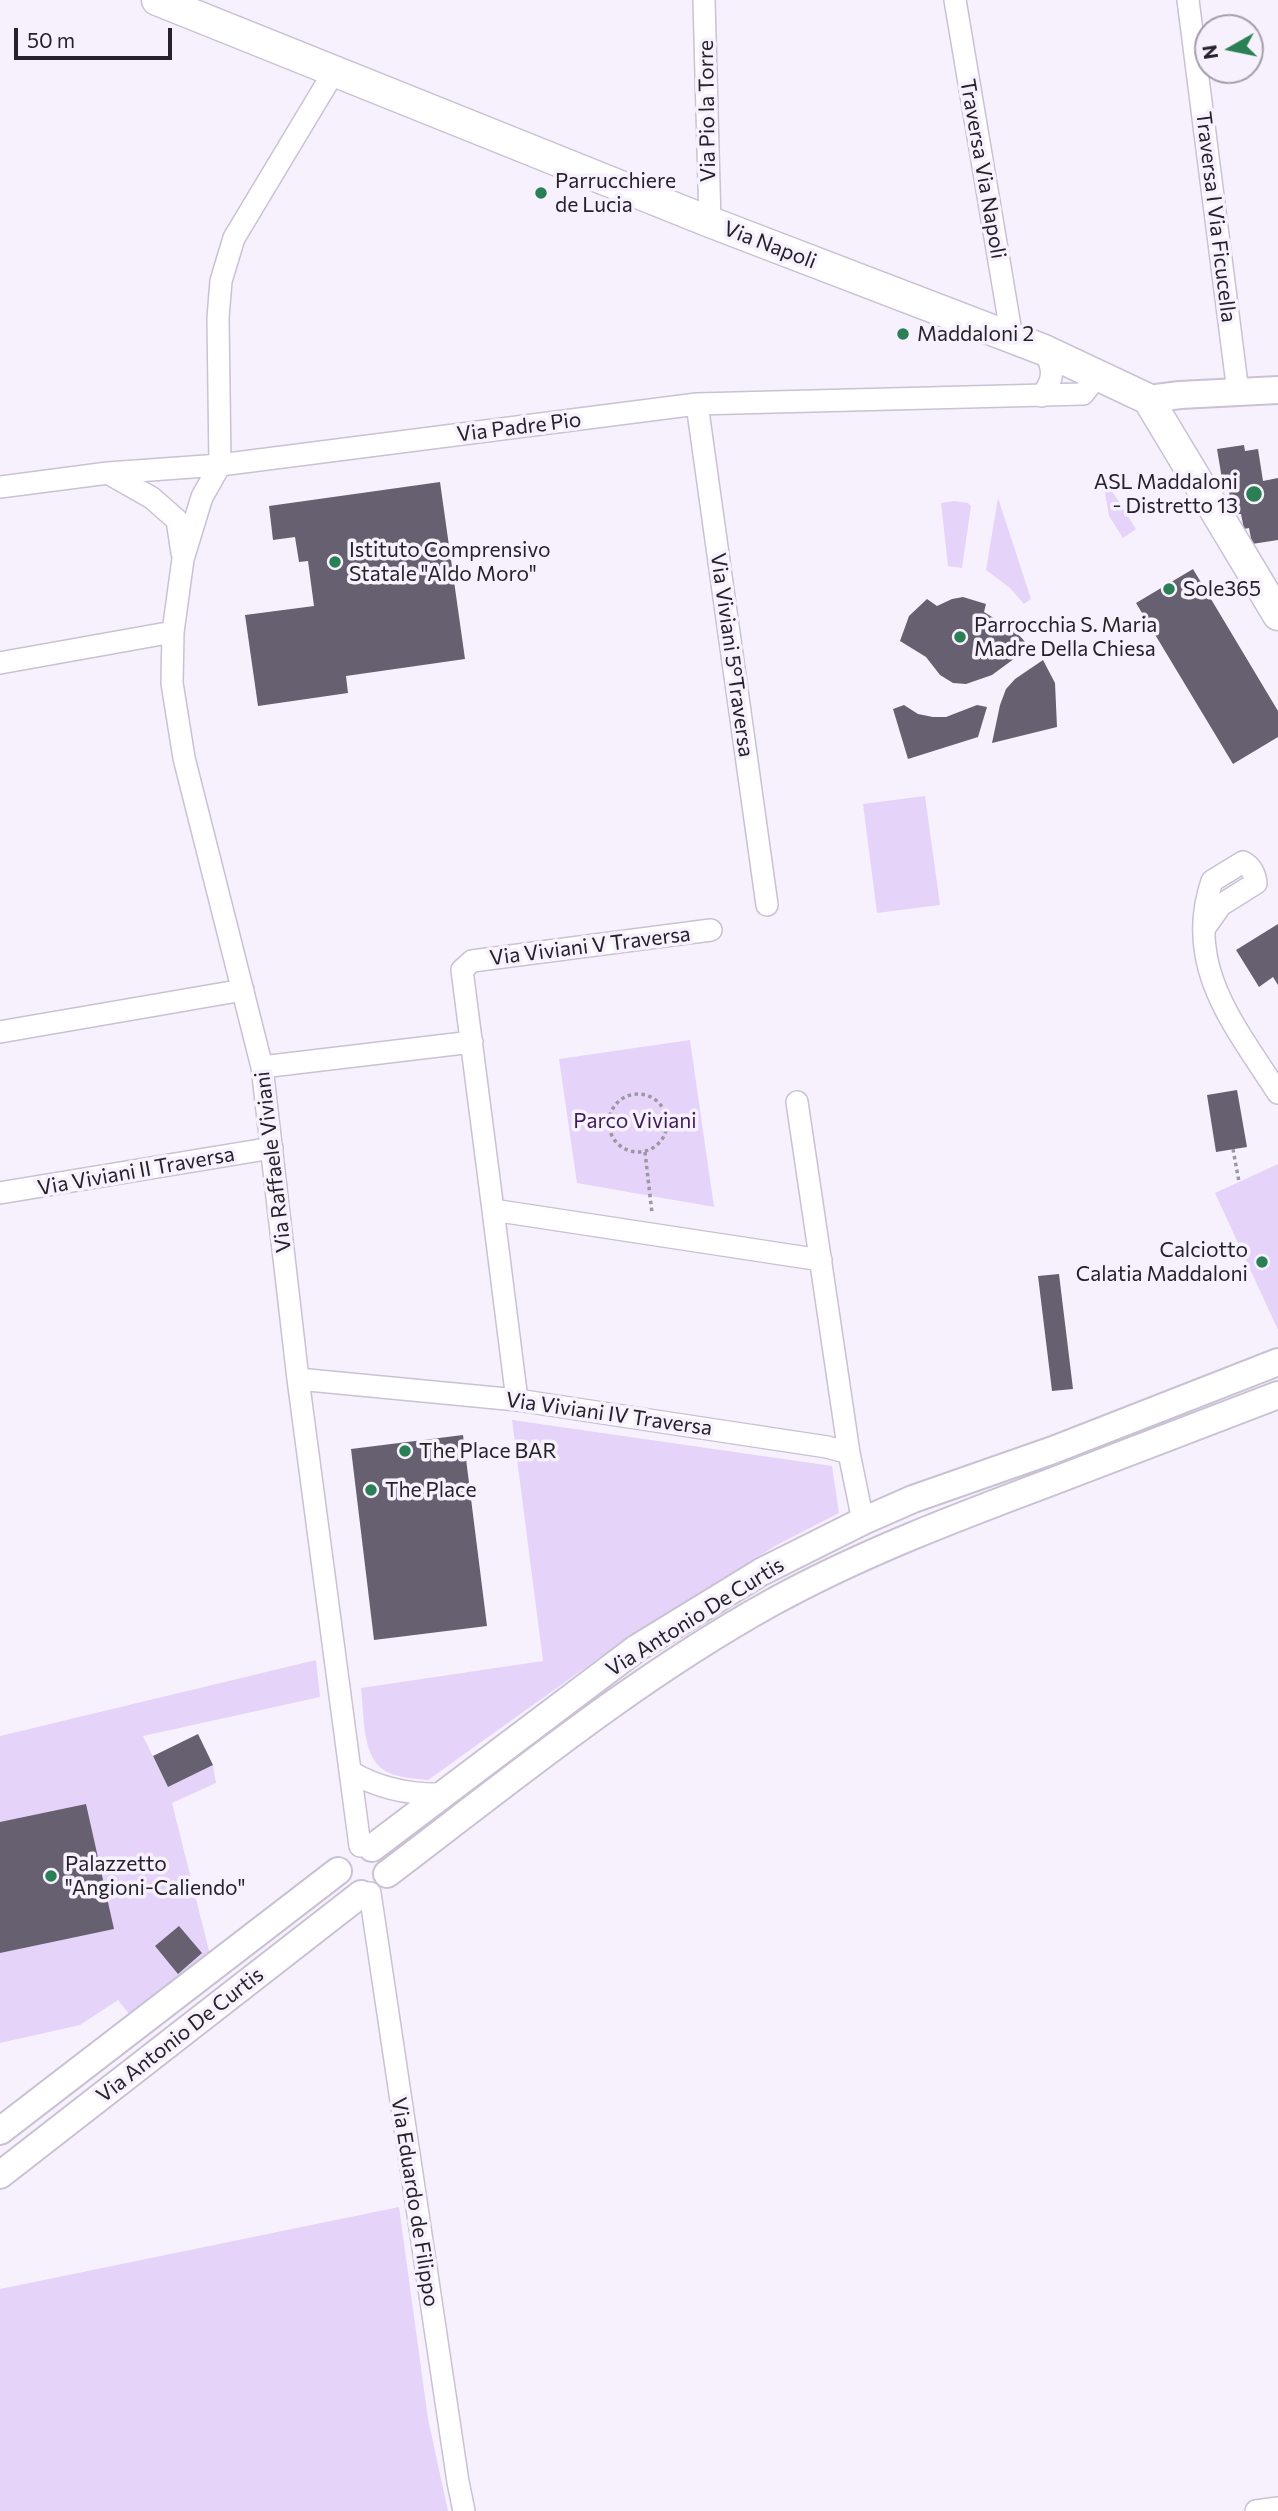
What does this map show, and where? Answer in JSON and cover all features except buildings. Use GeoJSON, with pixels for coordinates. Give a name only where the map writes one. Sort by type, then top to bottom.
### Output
{"type":"FeatureCollection","features":[{"type":"Feature","properties":{"kind":"main road","name":"Via Napoli"},"geometry":{"type":"LineString","coordinates":[[157,0],[710,222],[1044,350],[1148,399]]}},
{"type":"Feature","properties":{"kind":"main road"},"geometry":{"type":"LineString","coordinates":[[1148,399],[1278,615]]}},
{"type":"Feature","properties":{"kind":"street","name":"Via Pio la Torre"},"geometry":{"type":"LineString","coordinates":[[704,0],[710,222]]}},
{"type":"Feature","properties":{"kind":"street","name":"Traversa Via Napoli"},"geometry":{"type":"LineString","coordinates":[[955,0],[1012,338]]}},
{"type":"Feature","properties":{"kind":"street","name":"Traversa I Via Ficucella"},"geometry":{"type":"LineString","coordinates":[[1188,0],[1238,392]]}},
{"type":"Feature","properties":{"kind":"street","name":"Via Raffaele Viviani"},"geometry":{"type":"LineString","coordinates":[[335,70],[234,238],[221,281],[218,318],[219,465],[202,496],[183,559],[173,632],[172,683],[184,758],[262,1067],[298,1379],[352,1772],[366,1847]]}},
{"type":"Feature","properties":{"kind":"street"},"geometry":{"type":"LineString","coordinates":[[1041,396],[1051,384],[1053,366],[1044,350]]}},
{"type":"Feature","properties":{"kind":"street","name":"Via Padre Pio"},"geometry":{"type":"LineString","coordinates":[[0,487],[108,473],[219,465],[696,404],[1083,394],[1098,375]]}},
{"type":"Feature","properties":{"kind":"street"},"geometry":{"type":"LineString","coordinates":[[1148,399],[1278,390]]}},
{"type":"Feature","properties":{"kind":"street","name":"Via Viviani 5°Traversa"},"geometry":{"type":"LineString","coordinates":[[696,404],[767,905]]}},
{"type":"Feature","properties":{"kind":"street","name":"Via Raffaele Viviani"},"geometry":{"type":"LineString","coordinates":[[108,473],[152,498],[177,520],[183,559]]}},
{"type":"Feature","properties":{"kind":"street"},"geometry":{"type":"LineString","coordinates":[[0,663],[173,632]]}},
{"type":"Feature","properties":{"kind":"street"},"geometry":{"type":"LineString","coordinates":[[1204,929],[1203,943],[1210,975],[1222,1007],[1278,1093]]}},
{"type":"Feature","properties":{"kind":"street","name":"Via Viviani V Traversa"},"geometry":{"type":"LineString","coordinates":[[517,1400],[463,970],[472,961],[710,930]]}},
{"type":"Feature","properties":{"kind":"street"},"geometry":{"type":"LineString","coordinates":[[0,1032],[243,990]]}},
{"type":"Feature","properties":{"kind":"street"},"geometry":{"type":"LineString","coordinates":[[262,1067],[472,1042]]}},
{"type":"Feature","properties":{"kind":"street"},"geometry":{"type":"LineString","coordinates":[[797,1102],[849,1453],[863,1521]]}},
{"type":"Feature","properties":{"kind":"street","name":"Via Viviani II Traversa"},"geometry":{"type":"LineString","coordinates":[[0,1194],[272,1148]]}},
{"type":"Feature","properties":{"kind":"street"},"geometry":{"type":"LineString","coordinates":[[493,1210],[821,1260]]}},
{"type":"Feature","properties":{"kind":"street","name":"Via Antonio De Curtis"},"geometry":{"type":"LineString","coordinates":[[0,2132],[338,1871],[345,1854],[366,1847],[444,1794],[637,1647],[761,1572],[913,1499],[1053,1450],[1278,1362]]}},
{"type":"Feature","properties":{"kind":"street","name":"Via Viviani IV Traversa"},"geometry":{"type":"LineString","coordinates":[[298,1379],[517,1400],[827,1447],[849,1453]]}},
{"type":"Feature","properties":{"kind":"street","name":"Via Antonio De Curtis"},"geometry":{"type":"LineString","coordinates":[[0,2175],[613,1703],[770,1604],[866,1555],[948,1520],[1278,1395]]}},
{"type":"Feature","properties":{"kind":"street"},"geometry":{"type":"LineString","coordinates":[[1053,1450],[1063,1477]]}},
{"type":"Feature","properties":{"kind":"street"},"geometry":{"type":"LineString","coordinates":[[352,1772],[371,1783],[394,1789],[418,1794],[444,1794]]}},
{"type":"Feature","properties":{"kind":"street"},"geometry":{"type":"LineString","coordinates":[[338,1871],[347,1889],[372,1887],[384,1858],[366,1847]]}},
{"type":"Feature","properties":{"kind":"street","name":"Via Eduardo de Filippo"},"geometry":{"type":"LineString","coordinates":[[372,1887],[464,2511]]}},
{"type":"Feature","properties":{"kind":"street"},"geometry":{"type":"LineString","coordinates":[[1256,2511],[1278,2508]]}},
{"type":"Feature","properties":{"kind":"path"},"geometry":{"type":"LineString","coordinates":[[646,1094],[662,1105],[666,1113],[666,1132],[662,1141],[645,1152],[634,1153],[624,1149],[611,1134],[610,1115],[614,1107],[628,1095],[646,1094]]}},
{"type":"Feature","properties":{"kind":"path"},"geometry":{"type":"LineString","coordinates":[[1233,1149],[1239,1182]]}},
{"type":"Feature","properties":{"kind":"path"},"geometry":{"type":"LineString","coordinates":[[645,1152],[655,1235]]}},
{"type":"Feature","properties":{"kind":"green space"},"geometry":{"type":"Polygon","coordinates":[[[1102,475],[1136,529],[1123,538],[1109,516],[1102,475]]]}},
{"type":"Feature","properties":{"kind":"green space"},"geometry":{"type":"Polygon","coordinates":[[[998,498],[1031,599],[1024,604],[1010,588],[986,570],[998,498]]]}},
{"type":"Feature","properties":{"kind":"green space"},"geometry":{"type":"Polygon","coordinates":[[[954,501],[971,506],[962,568],[948,566],[941,503],[954,501]]]}},
{"type":"Feature","properties":{"kind":"green space"},"geometry":{"type":"Polygon","coordinates":[[[925,796],[940,905],[877,913],[863,804],[925,796]]]}},
{"type":"Feature","properties":{"kind":"green space","name":"Parco Viviani"},"geometry":{"type":"Polygon","coordinates":[[[690,1040],[714,1207],[577,1183],[559,1059],[690,1040]]]}},
{"type":"Feature","properties":{"kind":"green space","name":"Calciotto Calatia Maddaloni"},"geometry":{"type":"Polygon","coordinates":[[[1278,1164],[1278,1330],[1215,1193],[1278,1164]]]}},
{"type":"Feature","properties":{"kind":"green space"},"geometry":{"type":"Polygon","coordinates":[[[512,1420],[832,1466],[839,1513],[775,1546],[624,1640],[428,1780],[395,1775],[375,1762],[370,1751],[364,1726],[361,1688],[543,1661],[512,1420]]]}},
{"type":"Feature","properties":{"kind":"green space"},"geometry":{"type":"Polygon","coordinates":[[[316,1660],[320,1697],[143,1736],[168,1787],[213,1765],[216,1783],[172,1803],[210,1955],[130,2015],[118,2000],[80,2025],[0,2043],[0,1736],[316,1660]]]}},
{"type":"Feature","properties":{"kind":"green space"},"geometry":{"type":"Polygon","coordinates":[[[399,2207],[428,2419],[448,2511],[0,2511],[0,2289],[399,2207]]]}},
{"type":"Feature","properties":{"kind":"place","name":"Parrucchiere de Lucia"},"geometry":{"type":"Point","coordinates":[541,193]}},
{"type":"Feature","properties":{"kind":"place","name":"Maddaloni 2"},"geometry":{"type":"Point","coordinates":[903,334]}},
{"type":"Feature","properties":{"kind":"place","name":"ASL Maddaloni - Distretto 13"},"geometry":{"type":"Point","coordinates":[1254,494]}},
{"type":"Feature","properties":{"kind":"place","name":"Istituto Comprensivo Statale \"Aldo Moro\""},"geometry":{"type":"Point","coordinates":[335,562]}},
{"type":"Feature","properties":{"kind":"place","name":"Sole365"},"geometry":{"type":"Point","coordinates":[1169,589]}},
{"type":"Feature","properties":{"kind":"place","name":"Parrocchia S. Maria Madre Della Chiesa"},"geometry":{"type":"Point","coordinates":[960,637]}},
{"type":"Feature","properties":{"kind":"place","name":"Calciotto Calatia Maddaloni"},"geometry":{"type":"Point","coordinates":[1262,1262]}},
{"type":"Feature","properties":{"kind":"place","name":"The Place BAR"},"geometry":{"type":"Point","coordinates":[405,1451]}},
{"type":"Feature","properties":{"kind":"place","name":"The Place"},"geometry":{"type":"Point","coordinates":[371,1490]}},
{"type":"Feature","properties":{"kind":"place","name":"Palazzetto \"Angioni-Caliendo\""},"geometry":{"type":"Point","coordinates":[51,1876]}}]}
